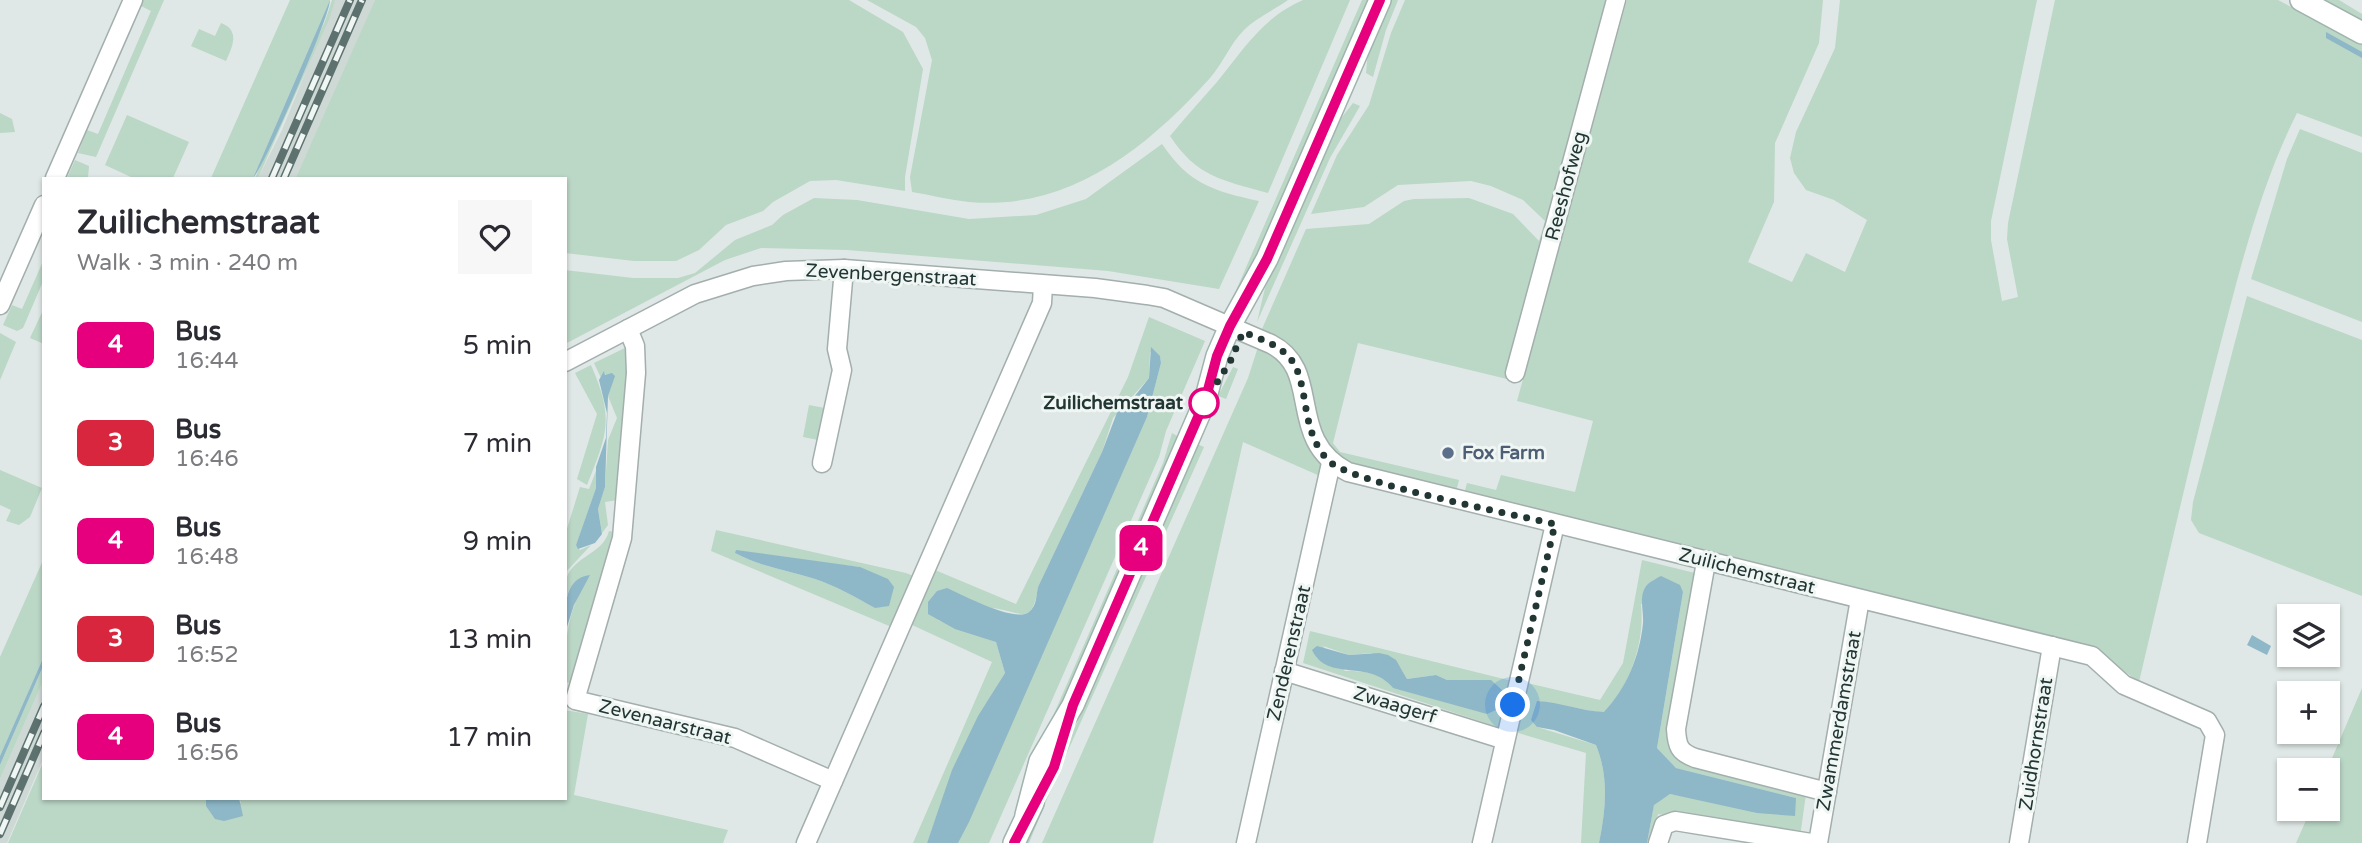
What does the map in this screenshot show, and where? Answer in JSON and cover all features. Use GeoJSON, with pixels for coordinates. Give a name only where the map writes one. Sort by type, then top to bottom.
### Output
{"type":"FeatureCollection","features":[{"type":"Feature","properties":{"kind":"street"},"geometry":{"type":"LineString","coordinates":[[55,177],[133,0]]}},
{"type":"Feature","properties":{"kind":"street"},"geometry":{"type":"LineString","coordinates":[[1014,843],[1026,815],[1041,761],[1073,705],[1205,401],[1217,356],[1237,329],[1380,0]]}},
{"type":"Feature","properties":{"kind":"street","name":"Reeshofweg"},"geometry":{"type":"LineString","coordinates":[[1515,373],[1616,0]]}},
{"type":"Feature","properties":{"kind":"street"},"geometry":{"type":"LineString","coordinates":[[2301,0],[2362,33]]}},
{"type":"Feature","properties":{"kind":"street"},"geometry":{"type":"LineString","coordinates":[[0,305],[42,210]]}},
{"type":"Feature","properties":{"kind":"street"},"geometry":{"type":"LineString","coordinates":[[822,463],[842,370],[837,349],[844,269]]}},
{"type":"Feature","properties":{"kind":"street","name":"Zevenbergenstraat"},"geometry":{"type":"LineString","coordinates":[[567,361],[695,294],[753,276],[786,271],[844,269],[1095,288],[1164,298],[1237,329]]}},
{"type":"Feature","properties":{"kind":"street"},"geometry":{"type":"LineString","coordinates":[[806,843],[1042,303],[1043,285]]}},
{"type":"Feature","properties":{"kind":"street","name":"Zevenaarstraat"},"geometry":{"type":"LineString","coordinates":[[628,329],[635,346],[636,373],[622,538],[570,699],[735,738],[833,781]]}},
{"type":"Feature","properties":{"kind":"street"},"geometry":{"type":"LineString","coordinates":[[1237,329],[1278,348],[1294,362],[1312,437],[1331,463]]}},
{"type":"Feature","properties":{"kind":"street","name":"Zuilichemstraat"},"geometry":{"type":"LineString","coordinates":[[1331,463],[1374,480],[2092,656],[2124,685],[2207,721],[2212,727],[2215,735],[2197,843]]}},
{"type":"Feature","properties":{"kind":"street","name":"Zenderenstraat"},"geometry":{"type":"LineString","coordinates":[[1246,843],[1331,463]]}},
{"type":"Feature","properties":{"kind":"street"},"geometry":{"type":"LineString","coordinates":[[1482,843],[1555,524]]}},
{"type":"Feature","properties":{"kind":"street"},"geometry":{"type":"LineString","coordinates":[[1706,562],[1676,729],[1677,745],[1683,754],[1695,758],[1827,792]]}},
{"type":"Feature","properties":{"kind":"street","name":"Zwammerdamstraat"},"geometry":{"type":"LineString","coordinates":[[1818,843],[1860,599]]}},
{"type":"Feature","properties":{"kind":"street","name":"Zuidhornstraat"},"geometry":{"type":"LineString","coordinates":[[2019,843],[2052,646]]}},
{"type":"Feature","properties":{"kind":"street","name":"Zwaagerf"},"geometry":{"type":"LineString","coordinates":[[1284,671],[1505,740]]}},
{"type":"Feature","properties":{"kind":"street"},"geometry":{"type":"LineString","coordinates":[[1658,843],[1664,825],[1675,821],[1811,843]]}},
{"type":"Feature","properties":{"kind":"shaded area"},"geometry":{"type":"Polygon","coordinates":[[[335,0],[375,0],[298,177],[258,177],[282,130],[335,0]]]}},
{"type":"Feature","properties":{"kind":"shaded area"},"geometry":{"type":"Polygon","coordinates":[[[42,684],[42,762],[7,843],[0,843],[0,779],[42,684]]]}},
{"type":"Feature","properties":{"kind":"green space"},"geometry":{"type":"Polygon","coordinates":[[[141,0],[164,0],[96,157],[78,153],[87,130],[98,134],[151,11],[139,5],[141,0]]]}},
{"type":"Feature","properties":{"kind":"green space"},"geometry":{"type":"Polygon","coordinates":[[[290,0],[330,0],[253,177],[211,177],[290,0]]]}},
{"type":"Feature","properties":{"kind":"green space"},"geometry":{"type":"Polygon","coordinates":[[[332,0],[335,0],[330,17],[258,177],[255,177],[332,0]]]}},
{"type":"Feature","properties":{"kind":"green space"},"geometry":{"type":"Polygon","coordinates":[[[375,0],[849,0],[903,32],[923,69],[905,191],[836,180],[810,181],[773,202],[763,211],[726,225],[699,250],[676,261],[634,261],[567,253],[567,177],[296,177],[375,0]]]}},
{"type":"Feature","properties":{"kind":"green space"},"geometry":{"type":"Polygon","coordinates":[[[867,0],[1288,0],[1244,30],[1210,78],[1186,104],[1160,128],[1103,170],[1073,185],[1040,196],[1005,202],[969,202],[912,192],[910,177],[932,60],[925,38],[916,27],[867,0]]]}},
{"type":"Feature","properties":{"kind":"green space"},"geometry":{"type":"Polygon","coordinates":[[[1303,0],[1350,0],[1268,193],[1224,180],[1201,169],[1180,150],[1170,136],[1255,35],[1276,16],[1303,0]]]}},
{"type":"Feature","properties":{"kind":"green space"},"geometry":{"type":"Polygon","coordinates":[[[1362,0],[1368,0],[1247,281],[1228,309],[1362,0]]]}},
{"type":"Feature","properties":{"kind":"green space"},"geometry":{"type":"Polygon","coordinates":[[[1390,0],[1398,0],[1386,30],[1373,77],[1366,73],[1368,52],[1390,0]]]}},
{"type":"Feature","properties":{"kind":"green space"},"geometry":{"type":"Polygon","coordinates":[[[1405,0],[1611,0],[1507,379],[1358,343],[1333,443],[1340,452],[1459,480],[1456,492],[1370,473],[1339,459],[1325,443],[1304,364],[1284,345],[1265,335],[1262,329],[1306,229],[1369,224],[1404,201],[1414,199],[1469,198],[1513,214],[1539,241],[1545,221],[1523,200],[1491,186],[1471,181],[1398,185],[1364,207],[1311,214],[1337,155],[1369,105],[1391,33],[1405,0]]]}},
{"type":"Feature","properties":{"kind":"green space"},"geometry":{"type":"Polygon","coordinates":[[[1627,0],[1823,0],[1819,43],[1775,143],[1774,202],[1748,262],[1792,282],[1806,253],[1845,272],[1867,220],[1834,200],[1806,190],[1794,173],[1790,158],[1796,132],[1835,48],[1840,0],[2037,0],[1991,221],[1991,240],[2002,301],[2018,297],[2007,239],[2008,223],[2055,0],[2278,0],[2362,45],[2362,137],[2297,113],[2264,192],[2246,247],[2213,374],[2139,682],[2094,649],[1464,494],[1467,483],[1496,490],[1501,475],[1575,492],[1593,421],[1517,401],[1627,0]]]}},
{"type":"Feature","properties":{"kind":"green space"},"geometry":{"type":"Polygon","coordinates":[[[2325,0],[2339,0],[2362,14],[2362,21],[2325,0]]]}},
{"type":"Feature","properties":{"kind":"green space"},"geometry":{"type":"Polygon","coordinates":[[[221,23],[233,34],[233,44],[226,61],[191,46],[199,29],[215,36],[221,23]]]}},
{"type":"Feature","properties":{"kind":"green space"},"geometry":{"type":"Polygon","coordinates":[[[1353,103],[1360,106],[1330,158],[1257,322],[1265,288],[1335,126],[1353,103]]]}},
{"type":"Feature","properties":{"kind":"green space"},"geometry":{"type":"Polygon","coordinates":[[[0,113],[12,119],[15,132],[0,133],[0,113]]]}},
{"type":"Feature","properties":{"kind":"green space"},"geometry":{"type":"Polygon","coordinates":[[[127,115],[189,142],[173,177],[131,177],[105,165],[127,115]]]}},
{"type":"Feature","properties":{"kind":"green space"},"geometry":{"type":"Polygon","coordinates":[[[2300,129],[2362,153],[2362,322],[2251,279],[2287,159],[2300,129]]]}},
{"type":"Feature","properties":{"kind":"green space"},"geometry":{"type":"Polygon","coordinates":[[[1162,144],[1182,168],[1203,184],[1228,194],[1259,201],[1219,289],[1108,271],[847,250],[761,248],[725,260],[567,343],[567,270],[633,278],[678,278],[695,273],[735,240],[772,225],[783,215],[814,198],[857,200],[969,219],[1036,215],[1086,199],[1162,144]]]}},
{"type":"Feature","properties":{"kind":"green space"},"geometry":{"type":"Polygon","coordinates":[[[75,160],[89,166],[88,177],[67,177],[75,160]]]}},
{"type":"Feature","properties":{"kind":"green space"},"geometry":{"type":"Polygon","coordinates":[[[42,264],[42,284],[23,328],[17,331],[3,325],[12,305],[22,309],[42,264]]]}},
{"type":"Feature","properties":{"kind":"green space"},"geometry":{"type":"Polygon","coordinates":[[[2247,296],[2362,340],[2362,596],[2199,533],[2191,520],[2193,502],[2247,296]]]}},
{"type":"Feature","properties":{"kind":"green space"},"geometry":{"type":"Polygon","coordinates":[[[42,312],[42,343],[30,338],[42,312]]]}},
{"type":"Feature","properties":{"kind":"green space"},"geometry":{"type":"Polygon","coordinates":[[[1149,317],[1205,341],[1166,431],[1159,457],[989,843],[958,843],[1147,417],[1161,363],[1160,356],[1150,352],[1149,378],[1113,418],[1102,452],[1038,587],[1032,608],[1024,614],[979,608],[938,620],[996,642],[1005,673],[961,756],[927,843],[913,843],[992,662],[910,624],[935,570],[1016,604],[1128,377],[1149,317]]]}},
{"type":"Feature","properties":{"kind":"green space"},"geometry":{"type":"Polygon","coordinates":[[[0,333],[16,342],[0,380],[0,333]]]}},
{"type":"Feature","properties":{"kind":"green space"},"geometry":{"type":"Polygon","coordinates":[[[627,347],[629,351],[618,500],[605,502],[608,525],[602,533],[598,509],[605,487],[608,440],[617,418],[608,396],[611,383],[604,372],[601,378],[594,363],[627,347]]]}},
{"type":"Feature","properties":{"kind":"green space"},"geometry":{"type":"Polygon","coordinates":[[[1258,347],[1281,359],[1292,370],[1310,446],[1323,467],[1320,476],[1243,442],[1153,843],[1042,843],[1248,378],[1258,347]]]}},
{"type":"Feature","properties":{"kind":"green space"},"geometry":{"type":"Polygon","coordinates":[[[591,365],[603,399],[606,425],[600,452],[587,485],[577,479],[597,414],[575,373],[591,365]]]}},
{"type":"Feature","properties":{"kind":"green space"},"geometry":{"type":"Polygon","coordinates":[[[1233,367],[1238,369],[1226,399],[1218,396],[1233,367]]]}},
{"type":"Feature","properties":{"kind":"green space"},"geometry":{"type":"Polygon","coordinates":[[[809,405],[830,409],[823,441],[803,437],[809,405]]]}},
{"type":"Feature","properties":{"kind":"green space"},"geometry":{"type":"Polygon","coordinates":[[[1172,433],[1179,437],[1055,723],[1037,753],[1163,463],[1172,433]]]}},
{"type":"Feature","properties":{"kind":"green space"},"geometry":{"type":"Polygon","coordinates":[[[1197,444],[1204,447],[1062,764],[1073,732],[1197,444]]]}},
{"type":"Feature","properties":{"kind":"green space"},"geometry":{"type":"Polygon","coordinates":[[[0,470],[42,488],[30,517],[19,525],[6,521],[11,510],[0,505],[0,470]]]}},
{"type":"Feature","properties":{"kind":"green space"},"geometry":{"type":"Polygon","coordinates":[[[596,471],[596,488],[576,545],[580,550],[591,545],[567,571],[567,529],[580,487],[589,489],[596,471]]]}},
{"type":"Feature","properties":{"kind":"green space"},"geometry":{"type":"Polygon","coordinates":[[[716,530],[916,577],[894,628],[711,551],[716,530]],[[735,553],[764,565],[823,582],[875,608],[860,567],[735,553]]]}},
{"type":"Feature","properties":{"kind":"green space"},"geometry":{"type":"Polygon","coordinates":[[[609,531],[615,532],[570,683],[567,682],[568,628],[581,589],[589,576],[567,596],[567,577],[573,567],[597,549],[609,531]]]}},
{"type":"Feature","properties":{"kind":"green space"},"geometry":{"type":"Polygon","coordinates":[[[1642,560],[1695,573],[1696,584],[1668,741],[1675,755],[1806,794],[1800,837],[1658,814],[1653,843],[1647,843],[1654,804],[1670,794],[1691,798],[1796,798],[1676,768],[1657,748],[1683,592],[1641,604],[1641,634],[1634,663],[1621,690],[1604,713],[1537,701],[1537,727],[1596,745],[1605,781],[1599,843],[1581,843],[1586,753],[1515,732],[1527,683],[1600,700],[1623,663],[1642,560]]]}},
{"type":"Feature","properties":{"kind":"green space"},"geometry":{"type":"Polygon","coordinates":[[[42,562],[42,661],[0,756],[0,657],[42,562]]]}},
{"type":"Feature","properties":{"kind":"green space"},"geometry":{"type":"Polygon","coordinates":[[[1310,631],[1512,681],[1501,728],[1303,663],[1310,631]],[[1323,646],[1345,671],[1372,674],[1393,688],[1491,680],[1447,680],[1436,675],[1407,679],[1400,667],[1371,653],[1349,655],[1323,646]]]}},
{"type":"Feature","properties":{"kind":"green space"},"geometry":{"type":"Polygon","coordinates":[[[42,669],[42,684],[0,779],[0,765],[42,669]]]}},
{"type":"Feature","properties":{"kind":"green space"},"geometry":{"type":"Polygon","coordinates":[[[2362,688],[2362,843],[2296,843],[2306,821],[2340,821],[2340,758],[2332,758],[2362,688]]]}},
{"type":"Feature","properties":{"kind":"green space"},"geometry":{"type":"Polygon","coordinates":[[[567,710],[588,714],[574,795],[728,830],[723,843],[8,843],[42,765],[42,800],[206,800],[206,806],[241,803],[240,800],[567,800],[567,710]]]}},
{"type":"Feature","properties":{"kind":"green space"},"geometry":{"type":"Polygon","coordinates":[[[1057,775],[1029,843],[1025,843],[1057,775]]]}},
{"type":"Feature","properties":{"kind":"water"},"geometry":{"type":"Polygon","coordinates":[[[330,0],[296,90],[253,177],[330,0]]]}},
{"type":"Feature","properties":{"kind":"water"},"geometry":{"type":"Polygon","coordinates":[[[2326,32],[2362,52],[2362,58],[2326,38],[2326,32]]]}},
{"type":"Feature","properties":{"kind":"water"},"geometry":{"type":"Polygon","coordinates":[[[1151,347],[1160,356],[1161,363],[1147,417],[969,822],[958,843],[927,843],[952,770],[978,716],[1005,673],[996,642],[955,629],[928,614],[928,602],[937,591],[947,588],[1001,611],[1022,614],[1032,610],[1038,587],[1102,452],[1118,410],[1134,397],[1149,378],[1151,347]]]}},
{"type":"Feature","properties":{"kind":"water"},"geometry":{"type":"Polygon","coordinates":[[[604,371],[605,375],[612,373],[615,376],[608,396],[605,487],[598,509],[602,534],[595,543],[578,549],[576,545],[596,488],[596,467],[606,438],[607,413],[599,380],[604,371]]]}},
{"type":"Feature","properties":{"kind":"water"},"geometry":{"type":"Polygon","coordinates":[[[736,550],[860,567],[888,579],[894,587],[889,606],[875,608],[830,585],[755,562],[735,553],[736,550]]]}},
{"type":"Feature","properties":{"kind":"water"},"geometry":{"type":"Polygon","coordinates":[[[590,575],[574,605],[567,627],[567,598],[574,583],[590,575]]]}},
{"type":"Feature","properties":{"kind":"water"},"geometry":{"type":"Polygon","coordinates":[[[1661,576],[1680,585],[1683,592],[1657,748],[1676,768],[1796,798],[1795,816],[1757,813],[1670,794],[1654,805],[1647,843],[1599,843],[1605,781],[1596,745],[1537,727],[1531,720],[1537,701],[1604,712],[1619,693],[1635,660],[1643,623],[1644,589],[1661,576]]]}},
{"type":"Feature","properties":{"kind":"water"},"geometry":{"type":"Polygon","coordinates":[[[2252,635],[2271,646],[2267,655],[2247,645],[2252,635]]]}},
{"type":"Feature","properties":{"kind":"water"},"geometry":{"type":"Polygon","coordinates":[[[1317,646],[1349,655],[1388,655],[1396,660],[1407,679],[1436,675],[1447,680],[1491,680],[1503,691],[1500,708],[1487,714],[1393,688],[1372,674],[1328,666],[1319,660],[1312,650],[1317,646]]]}},
{"type":"Feature","properties":{"kind":"water"},"geometry":{"type":"Polygon","coordinates":[[[42,661],[42,669],[0,765],[0,756],[42,661]]]}},
{"type":"Feature","properties":{"kind":"water"},"geometry":{"type":"Polygon","coordinates":[[[206,800],[239,800],[243,816],[224,821],[215,819],[206,806],[206,800]]]}},
{"type":"Feature","properties":{"kind":"railway"},"geometry":{"type":"LineString","coordinates":[[272,177],[350,0]]}},
{"type":"Feature","properties":{"kind":"railway"},"geometry":{"type":"LineString","coordinates":[[284,177],[362,0]]}},
{"type":"Feature","properties":{"kind":"railway"},"geometry":{"type":"LineString","coordinates":[[0,807],[42,711]]}},
{"type":"Feature","properties":{"kind":"railway"},"geometry":{"type":"LineString","coordinates":[[0,834],[42,738]]}},
{"type":"Feature","properties":{"kind":"bus line","name":"4"},"geometry":{"type":"LineString","coordinates":[[1014,843],[1026,815],[1054,767],[1073,705],[1205,401],[1217,356],[1230,326],[1267,259],[1380,0]]}},
{"type":"Feature","properties":{"kind":"place","name":"Zuilichemstraat"},"geometry":{"type":"Point","coordinates":[1204,403]}},
{"type":"Feature","properties":{"kind":"place","name":"Fox Farm"},"geometry":{"type":"Point","coordinates":[1448,453]}},
{"type":"Feature","properties":{"kind":"route"},"geometry":{"type":"LineString","coordinates":[[1204,403],[1230,362],[1243,332],[1278,348],[1294,362],[1312,437],[1331,463],[1348,472],[1374,480],[1555,524],[1513,705]]}}]}
